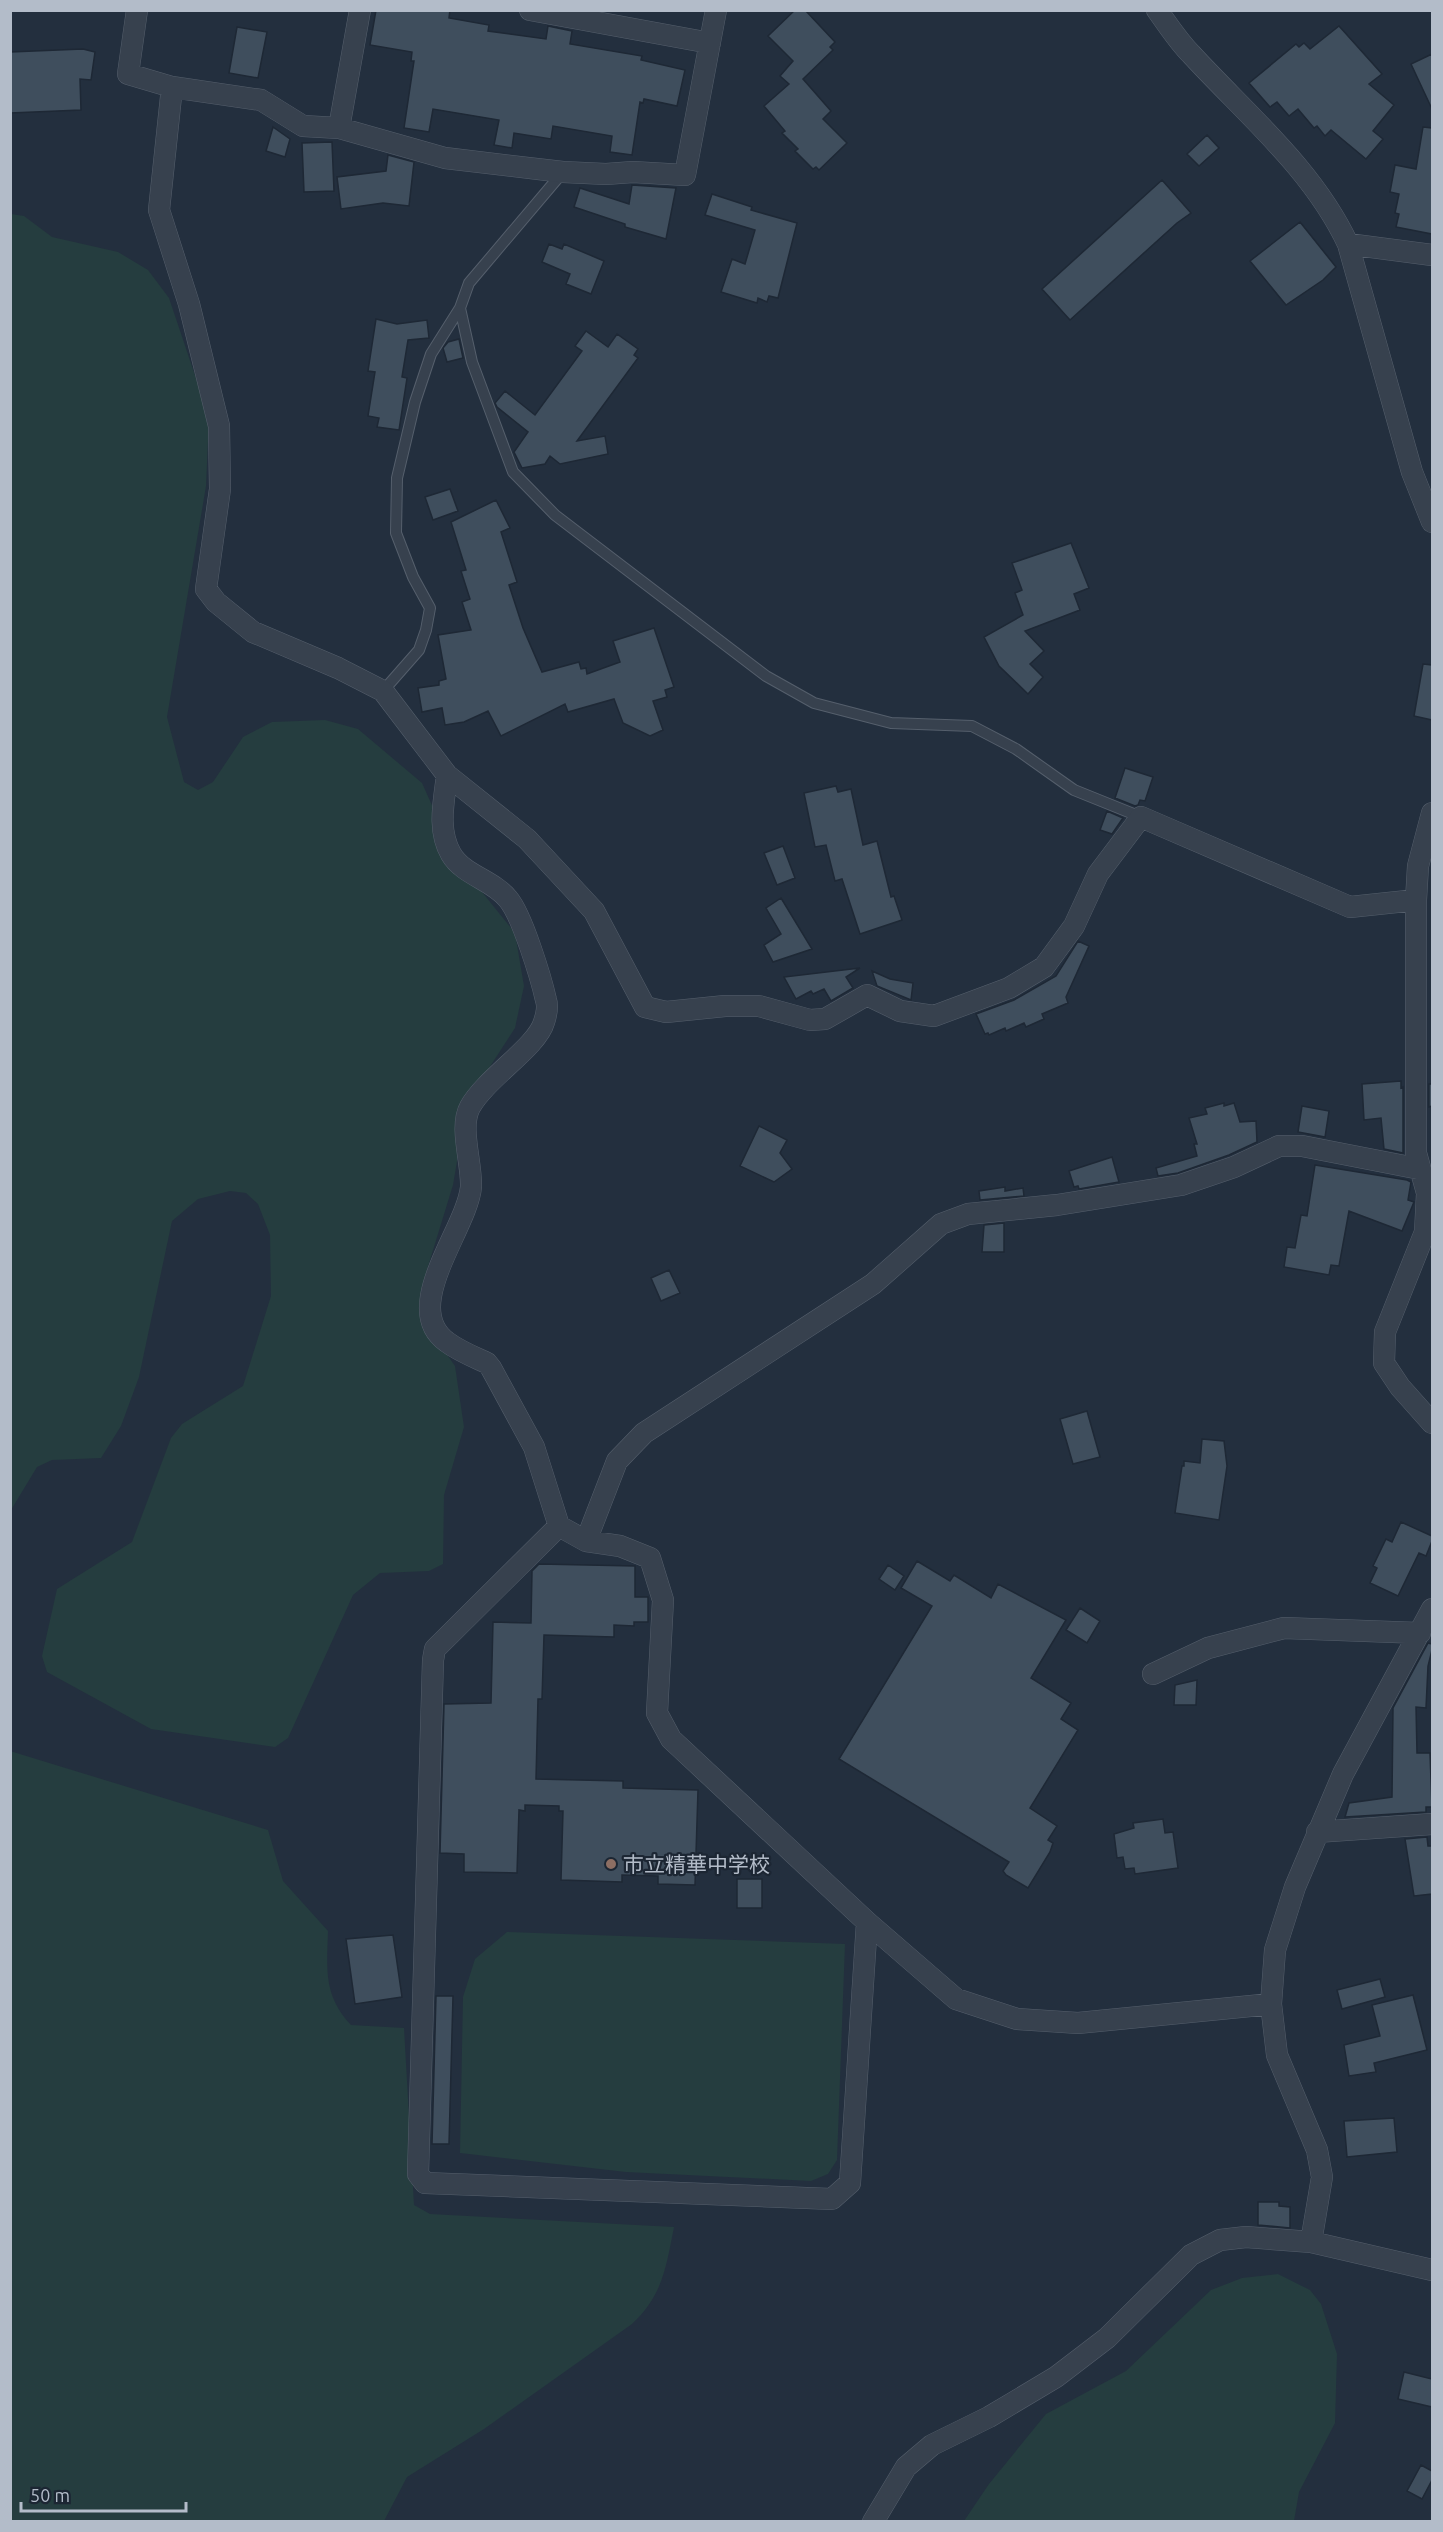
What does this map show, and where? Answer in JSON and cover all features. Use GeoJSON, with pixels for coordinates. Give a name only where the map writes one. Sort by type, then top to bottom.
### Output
{"type":"FeatureCollection","features":[{"type":"Feature","properties":{"kind":"street"},"geometry":{"type":"LineString","coordinates":[[137,10],[128,74],[172,87],[261,100],[303,126],[339,128],[445,158],[563,172],[685,175],[716,10]]}},
{"type":"Feature","properties":{"kind":"street"},"geometry":{"type":"LineString","coordinates":[[339,128],[360,10]]}},
{"type":"Feature","properties":{"kind":"street"},"geometry":{"type":"LineString","coordinates":[[530,10],[710,43]]}},
{"type":"Feature","properties":{"kind":"street"},"geometry":{"type":"LineString","coordinates":[[1157,10],[1189,52],[1242,106],[1310,182],[1338,223],[1348,244],[1412,472],[1432,522]]}},
{"type":"Feature","properties":{"kind":"street"},"geometry":{"type":"LineString","coordinates":[[172,87],[159,210],[189,304],[219,426],[220,489],[206,589],[216,602],[253,632],[338,668],[383,691],[447,775],[527,839],[594,911],[645,1007],[666,1012],[724,1006],[759,1006],[810,1020],[825,1019],[867,995],[900,1011],[934,1016],[1009,988],[1044,967],[1074,926],[1098,874],[1141,817],[1350,907],[1416,900]]}},
{"type":"Feature","properties":{"kind":"street"},"geometry":{"type":"LineString","coordinates":[[1348,244],[1432,255]]}},
{"type":"Feature","properties":{"kind":"street"},"geometry":{"type":"LineString","coordinates":[[447,775],[441,823],[451,854],[460,865],[489,881],[509,899],[520,920],[547,1003],[544,1023],[537,1036],[484,1086],[469,1108],[465,1121],[471,1188],[466,1209],[431,1292],[430,1312],[445,1342],[488,1363],[534,1447],[559,1526],[586,1541],[620,1546],[650,1558],[663,1600],[657,1713],[671,1739],[867,1922],[956,1999],[1017,2019],[1078,2023],[1270,2004]]}},
{"type":"Feature","properties":{"kind":"street"},"geometry":{"type":"LineString","coordinates":[[1432,813],[1418,866],[1416,900],[1424,1030],[1416,1153],[1430,1194],[1425,1233],[1385,1332],[1384,1363],[1400,1388],[1432,1423]]}},
{"type":"Feature","properties":{"kind":"street"},"geometry":{"type":"LineString","coordinates":[[586,1541],[617,1461],[644,1433],[873,1284],[941,1224],[968,1214],[1057,1205],[1181,1185],[1234,1167],[1279,1146],[1302,1146],[1420,1169]]}},
{"type":"Feature","properties":{"kind":"street"},"geometry":{"type":"LineString","coordinates":[[559,1526],[435,1649],[418,2174],[425,2183],[832,2199],[850,2183],[867,1922]]}},
{"type":"Feature","properties":{"kind":"street"},"geometry":{"type":"LineString","coordinates":[[1311,2242],[1322,2176],[1317,2150],[1277,2055],[1270,2004],[1275,1950],[1295,1887],[1343,1774],[1432,1609]]}},
{"type":"Feature","properties":{"kind":"street"},"geometry":{"type":"LineString","coordinates":[[1153,1674],[1208,1648],[1284,1628],[1420,1633]]}},
{"type":"Feature","properties":{"kind":"street"},"geometry":{"type":"LineString","coordinates":[[1317,1832],[1432,1824]]}},
{"type":"Feature","properties":{"kind":"street"},"geometry":{"type":"LineString","coordinates":[[873,2522],[906,2467],[932,2445],[989,2417],[1056,2377],[1107,2338],[1191,2256],[1220,2241],[1246,2237],[1311,2242],[1432,2270]]}},
{"type":"Feature","properties":{"kind":"lane"},"geometry":{"type":"LineString","coordinates":[[383,691],[419,650],[430,608],[413,577],[396,533],[397,478],[431,354],[460,308],[469,283],[563,172]]}},
{"type":"Feature","properties":{"kind":"lane"},"geometry":{"type":"LineString","coordinates":[[460,308],[472,362],[513,472],[555,515],[766,676],[814,702],[891,723],[972,726],[1016,749],[1074,790],[1141,817]]}},
{"type":"Feature","properties":{"kind":"green space"},"geometry":{"type":"Polygon","coordinates":[[[11,214],[24,216],[52,237],[118,252],[148,270],[169,298],[209,417],[206,486],[167,717],[184,782],[198,790],[213,782],[243,737],[272,722],[325,720],[358,729],[422,783],[457,861],[515,933],[524,986],[515,1028],[467,1102],[453,1185],[426,1273],[425,1307],[436,1339],[455,1366],[464,1427],[444,1495],[443,1564],[429,1571],[380,1573],[353,1595],[288,1738],[275,1747],[151,1729],[47,1672],[42,1656],[57,1589],[132,1542],[171,1438],[182,1424],[243,1386],[271,1296],[270,1235],[258,1204],[246,1193],[230,1191],[198,1199],[172,1221],[139,1377],[121,1426],[101,1458],[52,1460],[37,1467],[11,1510],[11,214]]]}},
{"type":"Feature","properties":{"kind":"green space"},"geometry":{"type":"Polygon","coordinates":[[[10,1751],[268,1830],[283,1881],[328,1931],[327,1970],[331,1992],[342,2014],[351,2025],[404,2028],[414,2205],[430,2214],[674,2227],[662,2280],[651,2302],[632,2324],[484,2429],[407,2477],[384,2521],[11,2521],[10,1751]]]}},
{"type":"Feature","properties":{"kind":"green space"},"geometry":{"type":"Polygon","coordinates":[[[507,1932],[845,1944],[837,2160],[828,2174],[811,2181],[626,2172],[460,2153],[463,1997],[475,1959],[507,1932]]]}},
{"type":"Feature","properties":{"kind":"green space"},"geometry":{"type":"Polygon","coordinates":[[[1278,2274],[1310,2290],[1321,2304],[1337,2354],[1335,2423],[1299,2492],[1294,2521],[964,2521],[989,2484],[1046,2414],[1126,2371],[1211,2290],[1242,2278],[1278,2274]]]}},
{"type":"Feature","properties":{"kind":"building"},"geometry":{"type":"Polygon","coordinates":[[[376,10],[450,10],[449,18],[489,25],[488,31],[546,39],[548,26],[572,31],[570,44],[642,56],[641,60],[685,70],[677,106],[644,99],[643,103],[640,102],[632,155],[610,152],[612,136],[553,126],[551,139],[514,133],[512,148],[494,145],[499,120],[433,109],[429,132],[404,128],[414,61],[411,61],[412,52],[370,45],[376,10]]]}},
{"type":"Feature","properties":{"kind":"building"},"geometry":{"type":"Polygon","coordinates":[[[795,10],[805,10],[835,42],[830,47],[833,50],[803,79],[831,111],[823,119],[847,143],[819,170],[816,167],[813,169],[795,151],[798,149],[782,133],[785,131],[764,106],[789,84],[780,76],[793,61],[768,36],[795,10]]]}},
{"type":"Feature","properties":{"kind":"building"},"geometry":{"type":"Polygon","coordinates":[[[1339,26],[1382,74],[1369,84],[1394,105],[1373,131],[1383,139],[1366,159],[1331,130],[1325,136],[1317,126],[1314,128],[1298,109],[1289,116],[1277,102],[1270,107],[1249,83],[1296,44],[1299,47],[1304,43],[1310,49],[1339,26]]]}},
{"type":"Feature","properties":{"kind":"building"},"geometry":{"type":"Polygon","coordinates":[[[237,27],[267,32],[258,78],[229,73],[237,27]]]}},
{"type":"Feature","properties":{"kind":"building"},"geometry":{"type":"Polygon","coordinates":[[[83,49],[95,52],[91,80],[80,79],[81,110],[10,113],[10,52],[83,49]]]}},
{"type":"Feature","properties":{"kind":"building"},"geometry":{"type":"Polygon","coordinates":[[[1432,54],[1432,109],[1411,64],[1432,54]]]}},
{"type":"Feature","properties":{"kind":"building"},"geometry":{"type":"Polygon","coordinates":[[[273,127],[290,139],[285,157],[266,151],[273,127]]]}},
{"type":"Feature","properties":{"kind":"building"},"geometry":{"type":"Polygon","coordinates":[[[1423,127],[1432,128],[1432,234],[1396,227],[1399,214],[1395,213],[1399,194],[1390,192],[1395,165],[1416,169],[1423,127]]]}},
{"type":"Feature","properties":{"kind":"building"},"geometry":{"type":"Polygon","coordinates":[[[1207,135],[1219,148],[1199,166],[1187,154],[1207,135]]]}},
{"type":"Feature","properties":{"kind":"building"},"geometry":{"type":"Polygon","coordinates":[[[332,142],[334,191],[304,192],[302,143],[332,142]]]}},
{"type":"Feature","properties":{"kind":"building"},"geometry":{"type":"Polygon","coordinates":[[[388,155],[414,162],[409,206],[383,203],[341,209],[337,177],[386,171],[388,155]]]}},
{"type":"Feature","properties":{"kind":"building"},"geometry":{"type":"Polygon","coordinates":[[[1162,180],[1191,213],[1070,320],[1042,289],[1162,180]]]}},
{"type":"Feature","properties":{"kind":"building"},"geometry":{"type":"Polygon","coordinates":[[[632,185],[676,188],[666,239],[625,227],[625,224],[574,207],[580,188],[629,204],[632,185]]]}},
{"type":"Feature","properties":{"kind":"building"},"geometry":{"type":"Polygon","coordinates":[[[712,194],[752,207],[751,210],[797,223],[778,298],[769,296],[767,302],[758,298],[757,303],[721,292],[732,259],[745,264],[755,230],[705,215],[712,194]]]}},
{"type":"Feature","properties":{"kind":"building"},"geometry":{"type":"Polygon","coordinates":[[[1300,222],[1336,267],[1323,280],[1286,305],[1250,261],[1300,222]]]}},
{"type":"Feature","properties":{"kind":"building"},"geometry":{"type":"Polygon","coordinates":[[[549,244],[562,249],[564,244],[604,261],[591,294],[566,284],[570,274],[542,262],[549,244]]]}},
{"type":"Feature","properties":{"kind":"building"},"geometry":{"type":"Polygon","coordinates":[[[376,319],[397,324],[427,320],[429,338],[408,340],[402,377],[407,378],[399,430],[377,427],[379,418],[368,416],[375,372],[368,371],[376,319]]]}},
{"type":"Feature","properties":{"kind":"building"},"geometry":{"type":"Polygon","coordinates":[[[586,331],[608,347],[617,334],[638,349],[634,355],[638,358],[577,441],[605,436],[608,454],[560,464],[550,456],[545,464],[522,468],[514,452],[528,432],[495,403],[505,391],[535,415],[582,351],[575,346],[586,331]]]}},
{"type":"Feature","properties":{"kind":"building"},"geometry":{"type":"Polygon","coordinates":[[[459,339],[463,358],[447,362],[443,348],[448,342],[459,339]]]}},
{"type":"Feature","properties":{"kind":"building"},"geometry":{"type":"Polygon","coordinates":[[[450,489],[458,511],[433,520],[425,497],[450,489]]]}},
{"type":"Feature","properties":{"kind":"building"},"geometry":{"type":"Polygon","coordinates":[[[496,500],[510,528],[501,532],[517,582],[509,585],[523,628],[542,672],[579,662],[581,669],[586,668],[587,674],[620,662],[613,641],[654,628],[674,687],[665,690],[667,697],[653,701],[663,730],[650,736],[623,723],[614,699],[568,712],[565,704],[501,736],[488,711],[464,722],[445,725],[442,708],[422,712],[418,688],[439,685],[439,681],[446,679],[438,635],[471,630],[462,602],[470,599],[461,571],[466,570],[451,522],[496,500]]]}},
{"type":"Feature","properties":{"kind":"building"},"geometry":{"type":"Polygon","coordinates":[[[1071,543],[1089,588],[1074,594],[1080,610],[1025,631],[1044,651],[1030,664],[1043,677],[1028,694],[999,666],[984,637],[1023,615],[1015,593],[1022,590],[1012,563],[1071,543]]]}},
{"type":"Feature","properties":{"kind":"building"},"geometry":{"type":"Polygon","coordinates":[[[1423,664],[1432,665],[1432,720],[1414,716],[1423,664]]]}},
{"type":"Feature","properties":{"kind":"building"},"geometry":{"type":"Polygon","coordinates":[[[1125,768],[1153,777],[1145,801],[1140,800],[1135,806],[1115,798],[1125,768]]]}},
{"type":"Feature","properties":{"kind":"building"},"geometry":{"type":"Polygon","coordinates":[[[836,786],[838,792],[851,789],[863,845],[877,841],[891,897],[894,896],[902,920],[860,934],[842,879],[835,881],[826,845],[815,847],[804,793],[836,786]]]}},
{"type":"Feature","properties":{"kind":"building"},"geometry":{"type":"Polygon","coordinates":[[[1107,811],[1123,818],[1112,834],[1100,830],[1107,811]]]}},
{"type":"Feature","properties":{"kind":"building"},"geometry":{"type":"Polygon","coordinates":[[[783,846],[795,878],[777,885],[764,853],[783,846]]]}},
{"type":"Feature","properties":{"kind":"building"},"geometry":{"type":"Polygon","coordinates":[[[781,898],[812,949],[773,962],[764,945],[781,934],[766,908],[781,898]]]}},
{"type":"Feature","properties":{"kind":"building"},"geometry":{"type":"Polygon","coordinates":[[[1078,941],[1089,946],[1066,997],[1068,1003],[1042,1014],[1044,1019],[1026,1027],[1024,1023],[1006,1031],[1005,1028],[989,1035],[985,1034],[976,1014],[1014,1000],[1056,976],[1078,941]]]}},
{"type":"Feature","properties":{"kind":"building"},"geometry":{"type":"Polygon","coordinates":[[[860,968],[846,977],[853,988],[831,1001],[824,989],[813,994],[811,991],[796,999],[784,977],[860,968]]]}},
{"type":"Feature","properties":{"kind":"building"},"geometry":{"type":"Polygon","coordinates":[[[872,971],[890,979],[913,983],[911,1000],[877,986],[872,971]]]}},
{"type":"Feature","properties":{"kind":"building"},"geometry":{"type":"Polygon","coordinates":[[[1401,1081],[1401,1088],[1403,1087],[1403,1153],[1384,1149],[1381,1118],[1364,1120],[1362,1084],[1401,1081]]]}},
{"type":"Feature","properties":{"kind":"building"},"geometry":{"type":"Polygon","coordinates":[[[1429,1084],[1432,1084],[1432,1106],[1429,1107],[1429,1084]]]}},
{"type":"Feature","properties":{"kind":"building"},"geometry":{"type":"Polygon","coordinates":[[[1224,1103],[1224,1106],[1234,1103],[1240,1122],[1256,1121],[1257,1142],[1229,1155],[1178,1173],[1158,1176],[1156,1168],[1197,1156],[1194,1144],[1197,1144],[1189,1118],[1207,1114],[1205,1108],[1224,1103]]]}},
{"type":"Feature","properties":{"kind":"building"},"geometry":{"type":"Polygon","coordinates":[[[1302,1106],[1329,1111],[1325,1137],[1298,1132],[1302,1106]]]}},
{"type":"Feature","properties":{"kind":"building"},"geometry":{"type":"Polygon","coordinates":[[[759,1126],[787,1140],[780,1153],[792,1169],[774,1182],[740,1166],[759,1126]]]}},
{"type":"Feature","properties":{"kind":"building"},"geometry":{"type":"Polygon","coordinates":[[[1112,1157],[1119,1182],[1079,1189],[1078,1186],[1074,1187],[1069,1171],[1112,1157]]]}},
{"type":"Feature","properties":{"kind":"building"},"geometry":{"type":"Polygon","coordinates":[[[1315,1165],[1407,1180],[1411,1182],[1408,1200],[1414,1202],[1402,1231],[1349,1211],[1339,1266],[1331,1265],[1329,1275],[1284,1267],[1287,1247],[1295,1248],[1301,1215],[1307,1216],[1315,1165]]]}},
{"type":"Feature","properties":{"kind":"building"},"geometry":{"type":"Polygon","coordinates":[[[1005,1187],[1005,1191],[1023,1188],[1024,1196],[980,1200],[979,1191],[1005,1187]]]}},
{"type":"Feature","properties":{"kind":"building"},"geometry":{"type":"Polygon","coordinates":[[[1004,1223],[1004,1252],[982,1252],[984,1225],[1004,1223]]]}},
{"type":"Feature","properties":{"kind":"building"},"geometry":{"type":"Polygon","coordinates":[[[669,1270],[680,1293],[661,1301],[651,1278],[669,1270]]]}},
{"type":"Feature","properties":{"kind":"building"},"geometry":{"type":"Polygon","coordinates":[[[1087,1411],[1100,1457],[1073,1464],[1060,1419],[1087,1411]]]}},
{"type":"Feature","properties":{"kind":"building"},"geometry":{"type":"Polygon","coordinates":[[[1202,1439],[1224,1441],[1227,1466],[1219,1520],[1175,1513],[1182,1466],[1184,1466],[1184,1461],[1200,1463],[1202,1439]]]}},
{"type":"Feature","properties":{"kind":"building"},"geometry":{"type":"Polygon","coordinates":[[[1401,1522],[1432,1536],[1432,1541],[1426,1556],[1419,1553],[1398,1596],[1370,1583],[1377,1568],[1373,1566],[1386,1539],[1392,1542],[1401,1522]]]}},
{"type":"Feature","properties":{"kind":"building"},"geometry":{"type":"Polygon","coordinates":[[[917,1561],[950,1581],[954,1575],[991,1598],[998,1584],[1066,1620],[1031,1678],[1071,1703],[1061,1719],[1078,1730],[1030,1808],[1057,1826],[1048,1840],[1053,1843],[1050,1852],[1028,1888],[1003,1871],[1009,1862],[839,1759],[932,1606],[901,1588],[917,1561]]]}},
{"type":"Feature","properties":{"kind":"building"},"geometry":{"type":"Polygon","coordinates":[[[539,1564],[635,1566],[635,1597],[648,1597],[648,1622],[634,1622],[634,1626],[614,1625],[614,1637],[544,1635],[542,1699],[538,1699],[536,1779],[623,1781],[623,1788],[698,1790],[695,1885],[658,1884],[658,1876],[622,1875],[622,1882],[561,1880],[563,1811],[559,1811],[559,1806],[525,1805],[525,1811],[519,1810],[517,1873],[464,1872],[464,1854],[440,1853],[444,1704],[491,1703],[493,1622],[531,1623],[532,1571],[539,1564]]]}},
{"type":"Feature","properties":{"kind":"building"},"geometry":{"type":"Polygon","coordinates":[[[888,1565],[904,1576],[895,1590],[879,1579],[888,1565]]]}},
{"type":"Feature","properties":{"kind":"building"},"geometry":{"type":"Polygon","coordinates":[[[1080,1608],[1100,1621],[1087,1643],[1066,1630],[1080,1608]]]}},
{"type":"Feature","properties":{"kind":"building"},"geometry":{"type":"Polygon","coordinates":[[[1428,1643],[1432,1644],[1432,1650],[1428,1666],[1426,1708],[1416,1707],[1417,1753],[1430,1753],[1432,1807],[1426,1807],[1426,1812],[1345,1817],[1349,1803],[1392,1797],[1393,1708],[1428,1643]]]}},
{"type":"Feature","properties":{"kind":"building"},"geometry":{"type":"Polygon","coordinates":[[[1197,1680],[1196,1705],[1174,1705],[1175,1685],[1197,1680]]]}},
{"type":"Feature","properties":{"kind":"building"},"geometry":{"type":"Polygon","coordinates":[[[1163,1819],[1165,1833],[1173,1832],[1178,1868],[1135,1874],[1134,1868],[1125,1869],[1123,1857],[1117,1858],[1114,1834],[1134,1828],[1133,1823],[1163,1819]]]}},
{"type":"Feature","properties":{"kind":"building"},"geometry":{"type":"Polygon","coordinates":[[[1427,1837],[1428,1846],[1432,1846],[1432,1894],[1414,1896],[1405,1839],[1427,1837]]]}},
{"type":"Feature","properties":{"kind":"building"},"geometry":{"type":"Polygon","coordinates":[[[737,1879],[762,1879],[762,1908],[737,1908],[737,1879]]]}},
{"type":"Feature","properties":{"kind":"building"},"geometry":{"type":"Polygon","coordinates":[[[393,1935],[402,1997],[355,2004],[346,1939],[393,1935]]]}},
{"type":"Feature","properties":{"kind":"building"},"geometry":{"type":"Polygon","coordinates":[[[1380,1979],[1385,1997],[1342,2009],[1337,1990],[1380,1979]]]}},
{"type":"Feature","properties":{"kind":"building"},"geometry":{"type":"Polygon","coordinates":[[[1413,1995],[1427,2050],[1374,2063],[1376,2072],[1349,2076],[1344,2045],[1380,2036],[1372,2005],[1413,1995]]]}},
{"type":"Feature","properties":{"kind":"building"},"geometry":{"type":"Polygon","coordinates":[[[436,1996],[453,1996],[449,2144],[432,2144],[436,1996]]]}},
{"type":"Feature","properties":{"kind":"building"},"geometry":{"type":"Polygon","coordinates":[[[1394,2118],[1397,2152],[1347,2157],[1344,2121],[1394,2118]]]}},
{"type":"Feature","properties":{"kind":"building"},"geometry":{"type":"Polygon","coordinates":[[[1258,2202],[1279,2202],[1279,2206],[1290,2207],[1290,2228],[1258,2225],[1258,2202]]]}},
{"type":"Feature","properties":{"kind":"building"},"geometry":{"type":"Polygon","coordinates":[[[1404,2372],[1432,2379],[1432,2407],[1398,2399],[1404,2372]]]}},
{"type":"Feature","properties":{"kind":"building"},"geometry":{"type":"Polygon","coordinates":[[[1421,2465],[1432,2471],[1432,2480],[1422,2499],[1407,2491],[1421,2465]]]}},
{"type":"Feature","properties":{"kind":"place","name":"市立精華中学校"},"geometry":{"type":"Point","coordinates":[611,1864]}}]}
